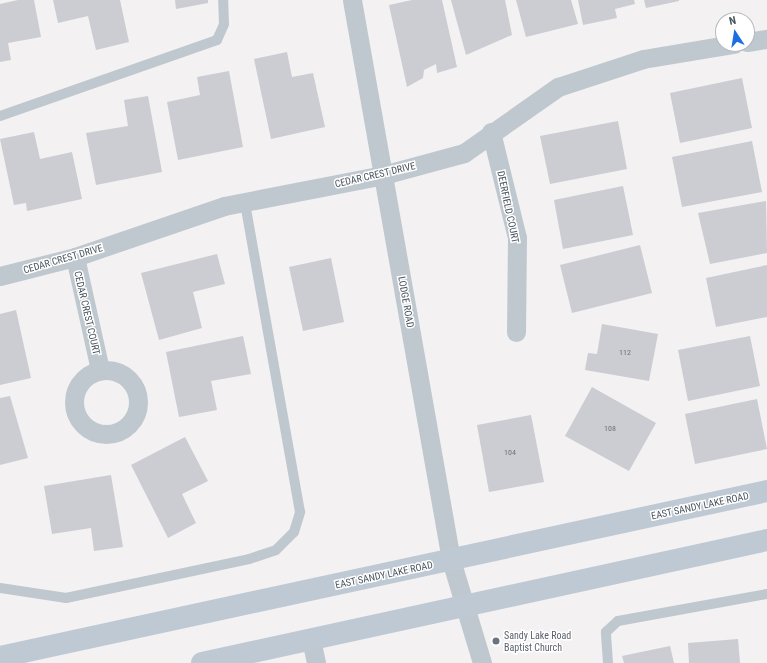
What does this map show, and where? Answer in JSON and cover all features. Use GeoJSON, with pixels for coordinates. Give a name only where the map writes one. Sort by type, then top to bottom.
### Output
{"type":"FeatureCollection","features":[{"type":"Feature","properties":{"kind":"main road","name":"EAST SANDY LAKE ROAD"},"geometry":{"type":"LineString","coordinates":[[0,658],[767,491]]}},
{"type":"Feature","properties":{"kind":"main road"},"geometry":{"type":"LineString","coordinates":[[202,663],[464,604],[767,540]]}},
{"type":"Feature","properties":{"kind":"street","name":"LODGE ROAD"},"geometry":{"type":"LineString","coordinates":[[352,0],[451,560],[482,663]]}},
{"type":"Feature","properties":{"kind":"street"},"geometry":{"type":"LineString","coordinates":[[755,41],[767,39]]}},
{"type":"Feature","properties":{"kind":"street","name":"CEDAR CREST DRIVE"},"geometry":{"type":"LineString","coordinates":[[0,276],[75,257],[246,202],[384,175],[464,153],[491,132],[558,87],[642,59],[715,47]]}},
{"type":"Feature","properties":{"kind":"street","name":"DEERFIELD COURT"},"geometry":{"type":"LineString","coordinates":[[491,132],[517,238],[516,332]]}},
{"type":"Feature","properties":{"kind":"street","name":"CEDAR CREST COURT"},"geometry":{"type":"LineString","coordinates":[[75,257],[100,370]]}},
{"type":"Feature","properties":{"kind":"street"},"geometry":{"type":"LineString","coordinates":[[311,639],[316,663]]}},
{"type":"Feature","properties":{"kind":"lane"},"geometry":{"type":"LineString","coordinates":[[0,116],[217,40],[224,24],[223,0]]}},
{"type":"Feature","properties":{"kind":"lane"},"geometry":{"type":"LineString","coordinates":[[0,588],[66,598],[248,559],[276,550],[294,532],[299,504],[246,202]]}},
{"type":"Feature","properties":{"kind":"lane"},"geometry":{"type":"LineString","coordinates":[[608,663],[606,632],[618,621],[767,594]]}},
{"type":"Feature","properties":{"kind":"building"},"geometry":{"type":"Polygon","coordinates":[[[18,0],[34,0],[41,37],[8,43],[11,60],[0,62],[0,4],[18,0]]]}},
{"type":"Feature","properties":{"kind":"building"},"geometry":{"type":"Polygon","coordinates":[[[53,0],[120,0],[129,42],[96,50],[88,16],[58,23],[53,0]]]}},
{"type":"Feature","properties":{"kind":"building"},"geometry":{"type":"Polygon","coordinates":[[[175,0],[208,0],[208,3],[176,9],[175,0]]]}},
{"type":"Feature","properties":{"kind":"building"},"geometry":{"type":"Polygon","coordinates":[[[412,0],[442,0],[457,67],[437,73],[436,64],[424,70],[423,78],[407,87],[389,5],[412,0]]]}},
{"type":"Feature","properties":{"kind":"building"},"geometry":{"type":"Polygon","coordinates":[[[451,0],[505,0],[512,35],[466,55],[451,0]]]}},
{"type":"Feature","properties":{"kind":"building"},"geometry":{"type":"Polygon","coordinates":[[[516,0],[571,0],[578,24],[526,37],[516,0]]]}},
{"type":"Feature","properties":{"kind":"building"},"geometry":{"type":"Polygon","coordinates":[[[578,0],[634,0],[635,4],[615,9],[617,18],[583,25],[578,0]]]}},
{"type":"Feature","properties":{"kind":"building"},"geometry":{"type":"Polygon","coordinates":[[[644,0],[679,0],[679,1],[646,8],[644,0]]]}},
{"type":"Feature","properties":{"kind":"building"},"geometry":{"type":"Polygon","coordinates":[[[287,52],[292,77],[313,73],[325,127],[271,139],[254,59],[287,52]]]}},
{"type":"Feature","properties":{"kind":"building"},"geometry":{"type":"Polygon","coordinates":[[[229,71],[243,147],[178,160],[167,102],[200,95],[197,77],[229,71]]]}},
{"type":"Feature","properties":{"kind":"building"},"geometry":{"type":"Polygon","coordinates":[[[742,78],[752,128],[680,143],[670,93],[742,78]]]}},
{"type":"Feature","properties":{"kind":"building"},"geometry":{"type":"Polygon","coordinates":[[[148,96],[162,172],[96,185],[86,133],[128,126],[124,100],[148,96]]]}},
{"type":"Feature","properties":{"kind":"building"},"geometry":{"type":"Polygon","coordinates":[[[618,121],[627,169],[550,184],[540,136],[618,121]]]}},
{"type":"Feature","properties":{"kind":"building"},"geometry":{"type":"Polygon","coordinates":[[[34,132],[40,159],[72,152],[82,199],[27,211],[26,203],[14,205],[0,139],[34,132]]]}},
{"type":"Feature","properties":{"kind":"building"},"geometry":{"type":"Polygon","coordinates":[[[752,141],[762,192],[682,207],[672,157],[752,141]]]}},
{"type":"Feature","properties":{"kind":"building"},"geometry":{"type":"Polygon","coordinates":[[[623,186],[633,235],[563,249],[554,200],[623,186]]]}},
{"type":"Feature","properties":{"kind":"building"},"geometry":{"type":"Polygon","coordinates":[[[766,201],[767,253],[710,264],[698,213],[766,201]]]}},
{"type":"Feature","properties":{"kind":"building"},"geometry":{"type":"Polygon","coordinates":[[[640,245],[652,293],[572,313],[560,265],[640,245]]]}},
{"type":"Feature","properties":{"kind":"building"},"geometry":{"type":"Polygon","coordinates":[[[217,254],[225,284],[193,292],[202,328],[159,340],[141,273],[217,254]]]}},
{"type":"Feature","properties":{"kind":"building"},"geometry":{"type":"Polygon","coordinates":[[[331,258],[344,322],[303,331],[289,267],[331,258]]]}},
{"type":"Feature","properties":{"kind":"building"},"geometry":{"type":"Polygon","coordinates":[[[767,265],[767,317],[716,327],[706,278],[767,265]]]}},
{"type":"Feature","properties":{"kind":"building"},"geometry":{"type":"Polygon","coordinates":[[[16,310],[31,378],[0,385],[0,314],[16,310]]]}},
{"type":"Feature","properties":{"kind":"building"},"geometry":{"type":"Polygon","coordinates":[[[602,324],[658,334],[649,381],[585,370],[588,353],[597,354],[602,324]]]}},
{"type":"Feature","properties":{"kind":"building"},"geometry":{"type":"Polygon","coordinates":[[[243,336],[251,374],[211,381],[217,410],[179,417],[166,352],[243,336]]]}},
{"type":"Feature","properties":{"kind":"building"},"geometry":{"type":"Polygon","coordinates":[[[750,336],[760,386],[688,401],[678,350],[750,336]]]}},
{"type":"Feature","properties":{"kind":"building"},"geometry":{"type":"Polygon","coordinates":[[[592,387],[656,423],[629,471],[565,436],[592,387]]]}},
{"type":"Feature","properties":{"kind":"building"},"geometry":{"type":"Polygon","coordinates":[[[10,396],[28,458],[0,465],[0,398],[10,396]]]}},
{"type":"Feature","properties":{"kind":"building"},"geometry":{"type":"Polygon","coordinates":[[[757,399],[767,449],[695,464],[685,414],[757,399]]]}},
{"type":"Feature","properties":{"kind":"building"},"geometry":{"type":"Polygon","coordinates":[[[531,415],[544,482],[489,492],[477,425],[531,415]]]}},
{"type":"Feature","properties":{"kind":"building"},"geometry":{"type":"Polygon","coordinates":[[[185,437],[208,481],[182,494],[196,523],[168,538],[131,465],[185,437]]]}},
{"type":"Feature","properties":{"kind":"building"},"geometry":{"type":"Polygon","coordinates":[[[111,475],[123,547],[94,551],[91,528],[52,534],[44,486],[111,475]]]}},
{"type":"Feature","properties":{"kind":"building"},"geometry":{"type":"Polygon","coordinates":[[[738,639],[740,663],[689,663],[688,643],[738,639]]]}},
{"type":"Feature","properties":{"kind":"building"},"geometry":{"type":"Polygon","coordinates":[[[670,646],[674,663],[624,663],[622,656],[670,646]]]}},
{"type":"Feature","properties":{"kind":"place","name":"Sandy Lake Road Baptist Church"},"geometry":{"type":"Point","coordinates":[496,641]}}]}
